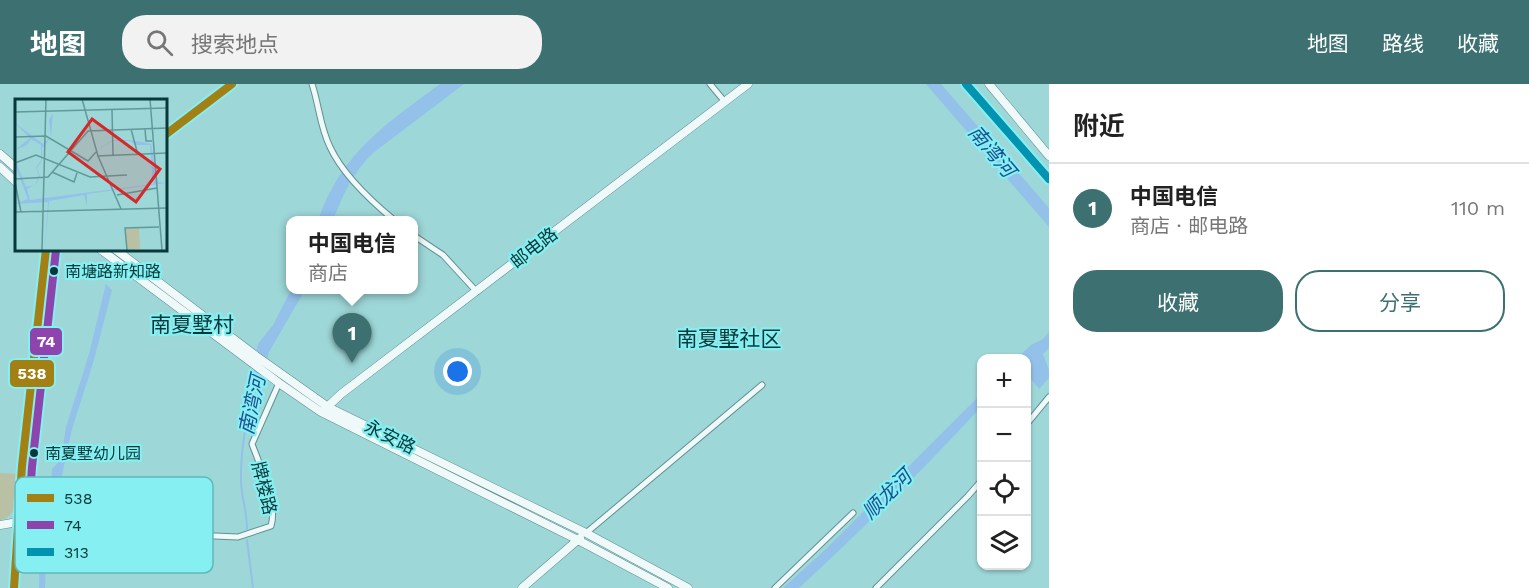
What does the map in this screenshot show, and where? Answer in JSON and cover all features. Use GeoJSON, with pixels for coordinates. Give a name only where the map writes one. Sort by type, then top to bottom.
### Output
{"type":"FeatureCollection","features":[{"type":"Feature","properties":{"kind":"street"},"geometry":{"type":"LineString","coordinates":[[166,134],[232,84]]}},
{"type":"Feature","properties":{"kind":"street"},"geometry":{"type":"LineString","coordinates":[[312,84],[330,148],[358,185],[390,216]]}},
{"type":"Feature","properties":{"kind":"street"},"geometry":{"type":"LineString","coordinates":[[711,84],[725,102]]}},
{"type":"Feature","properties":{"kind":"street","name":"邮电路"},"geometry":{"type":"LineString","coordinates":[[324,409],[748,84]]}},
{"type":"Feature","properties":{"kind":"street"},"geometry":{"type":"LineString","coordinates":[[966,84],[1049,179]]}},
{"type":"Feature","properties":{"kind":"street"},"geometry":{"type":"LineString","coordinates":[[988,84],[1049,156]]}},
{"type":"Feature","properties":{"kind":"street"},"geometry":{"type":"LineString","coordinates":[[0,154],[15,167]]}},
{"type":"Feature","properties":{"kind":"street"},"geometry":{"type":"LineString","coordinates":[[0,167],[15,181]]}},
{"type":"Feature","properties":{"kind":"street"},"geometry":{"type":"LineString","coordinates":[[418,238],[443,255],[477,292]]}},
{"type":"Feature","properties":{"kind":"street"},"geometry":{"type":"LineString","coordinates":[[21,477],[46,250]]}},
{"type":"Feature","properties":{"kind":"street","name":"永安路"},"geometry":{"type":"LineString","coordinates":[[101,250],[324,409],[586,533],[688,588]]}},
{"type":"Feature","properties":{"kind":"street","name":"永安路"},"geometry":{"type":"LineString","coordinates":[[116,250],[255,360]]}},
{"type":"Feature","properties":{"kind":"street","name":"永安路"},"geometry":{"type":"LineString","coordinates":[[272,372],[279,383],[324,409],[668,588]]}},
{"type":"Feature","properties":{"kind":"street","name":"牌楼路"},"geometry":{"type":"LineString","coordinates":[[213,536],[238,537],[271,526],[274,517],[252,444],[279,383]]}},
{"type":"Feature","properties":{"kind":"street"},"geometry":{"type":"LineString","coordinates":[[522,588],[762,386]]}},
{"type":"Feature","properties":{"kind":"street"},"geometry":{"type":"LineString","coordinates":[[1031,419],[1049,397]]}},
{"type":"Feature","properties":{"kind":"street"},"geometry":{"type":"LineString","coordinates":[[876,588],[977,485]]}},
{"type":"Feature","properties":{"kind":"street"},"geometry":{"type":"LineString","coordinates":[[775,588],[853,513]]}},
{"type":"Feature","properties":{"kind":"street"},"geometry":{"type":"LineString","coordinates":[[0,525],[15,522]]}},
{"type":"Feature","properties":{"kind":"street"},"geometry":{"type":"LineString","coordinates":[[14,588],[15,572]]}},
{"type":"Feature","properties":{"kind":"green space"},"geometry":{"type":"Polygon","coordinates":[[[0,473],[17,474],[14,508],[7,518],[0,520],[0,473]]]}},
{"type":"Feature","properties":{"kind":"water"},"geometry":{"type":"Polygon","coordinates":[[[440,84],[464,84],[373,153],[354,176],[335,216],[320,216],[339,176],[353,158],[367,142],[440,84]]]}},
{"type":"Feature","properties":{"kind":"water"},"geometry":{"type":"Polygon","coordinates":[[[926,84],[941,84],[1049,208],[1049,227],[926,84]]]}},
{"type":"Feature","properties":{"kind":"water"},"geometry":{"type":"Polygon","coordinates":[[[106,284],[112,290],[94,360],[72,429],[62,477],[52,477],[52,469],[61,459],[66,427],[89,354],[106,284]]]}},
{"type":"Feature","properties":{"kind":"water"},"geometry":{"type":"Polygon","coordinates":[[[289,294],[303,294],[269,352],[260,382],[251,374],[258,344],[273,325],[289,294]]]}},
{"type":"Feature","properties":{"kind":"water"},"geometry":{"type":"Polygon","coordinates":[[[1049,332],[1049,348],[1043,354],[1049,370],[1049,378],[1039,389],[1031,379],[1031,354],[1021,354],[1031,345],[1043,339],[1049,332]]]}},
{"type":"Feature","properties":{"kind":"water","name":"顺龙河"},"geometry":{"type":"Polygon","coordinates":[[[977,398],[977,411],[869,522],[799,588],[783,588],[826,549],[977,398]]]}},
{"type":"Feature","properties":{"kind":"water"},"geometry":{"type":"Polygon","coordinates":[[[39,573],[46,573],[45,588],[39,588],[39,573]]]}},
{"type":"Feature","properties":{"kind":"waterway","name":"南湾河"},"geometry":{"type":"LineString","coordinates":[[247,529],[241,483],[242,456],[257,376]]}},
{"type":"Feature","properties":{"kind":"waterway","name":"南湾河"},"geometry":{"type":"LineString","coordinates":[[247,540],[253,588]]}},
{"type":"Feature","properties":{"kind":"transit line","name":"538"},"geometry":{"type":"LineString","coordinates":[[166,134],[232,84]]}},
{"type":"Feature","properties":{"kind":"transit line","name":"313"},"geometry":{"type":"LineString","coordinates":[[966,84],[1049,179]]}},
{"type":"Feature","properties":{"kind":"transit line","name":"538"},"geometry":{"type":"LineString","coordinates":[[21,477],[46,250]]}},
{"type":"Feature","properties":{"kind":"transit line","name":"74"},"geometry":{"type":"LineString","coordinates":[[31,477],[56,250]]}},
{"type":"Feature","properties":{"kind":"transit line","name":"538"},"geometry":{"type":"LineString","coordinates":[[14,588],[15,573]]}},
{"type":"Feature","properties":{"kind":"place","name":"南塘路新知路"},"geometry":{"type":"Point","coordinates":[54,271]}},
{"type":"Feature","properties":{"kind":"place","name":"中国电信"},"geometry":{"type":"Point","coordinates":[352,363]}},
{"type":"Feature","properties":{"kind":"place","name":"南夏墅幼儿园"},"geometry":{"type":"Point","coordinates":[34,453]}},
{"type":"Feature","properties":{"kind":"district","name":"南夏墅村"},"geometry":{"type":"Point","coordinates":[192,325]}},
{"type":"Feature","properties":{"kind":"district","name":"南夏墅社区"},"geometry":{"type":"Point","coordinates":[729,339]}}]}
